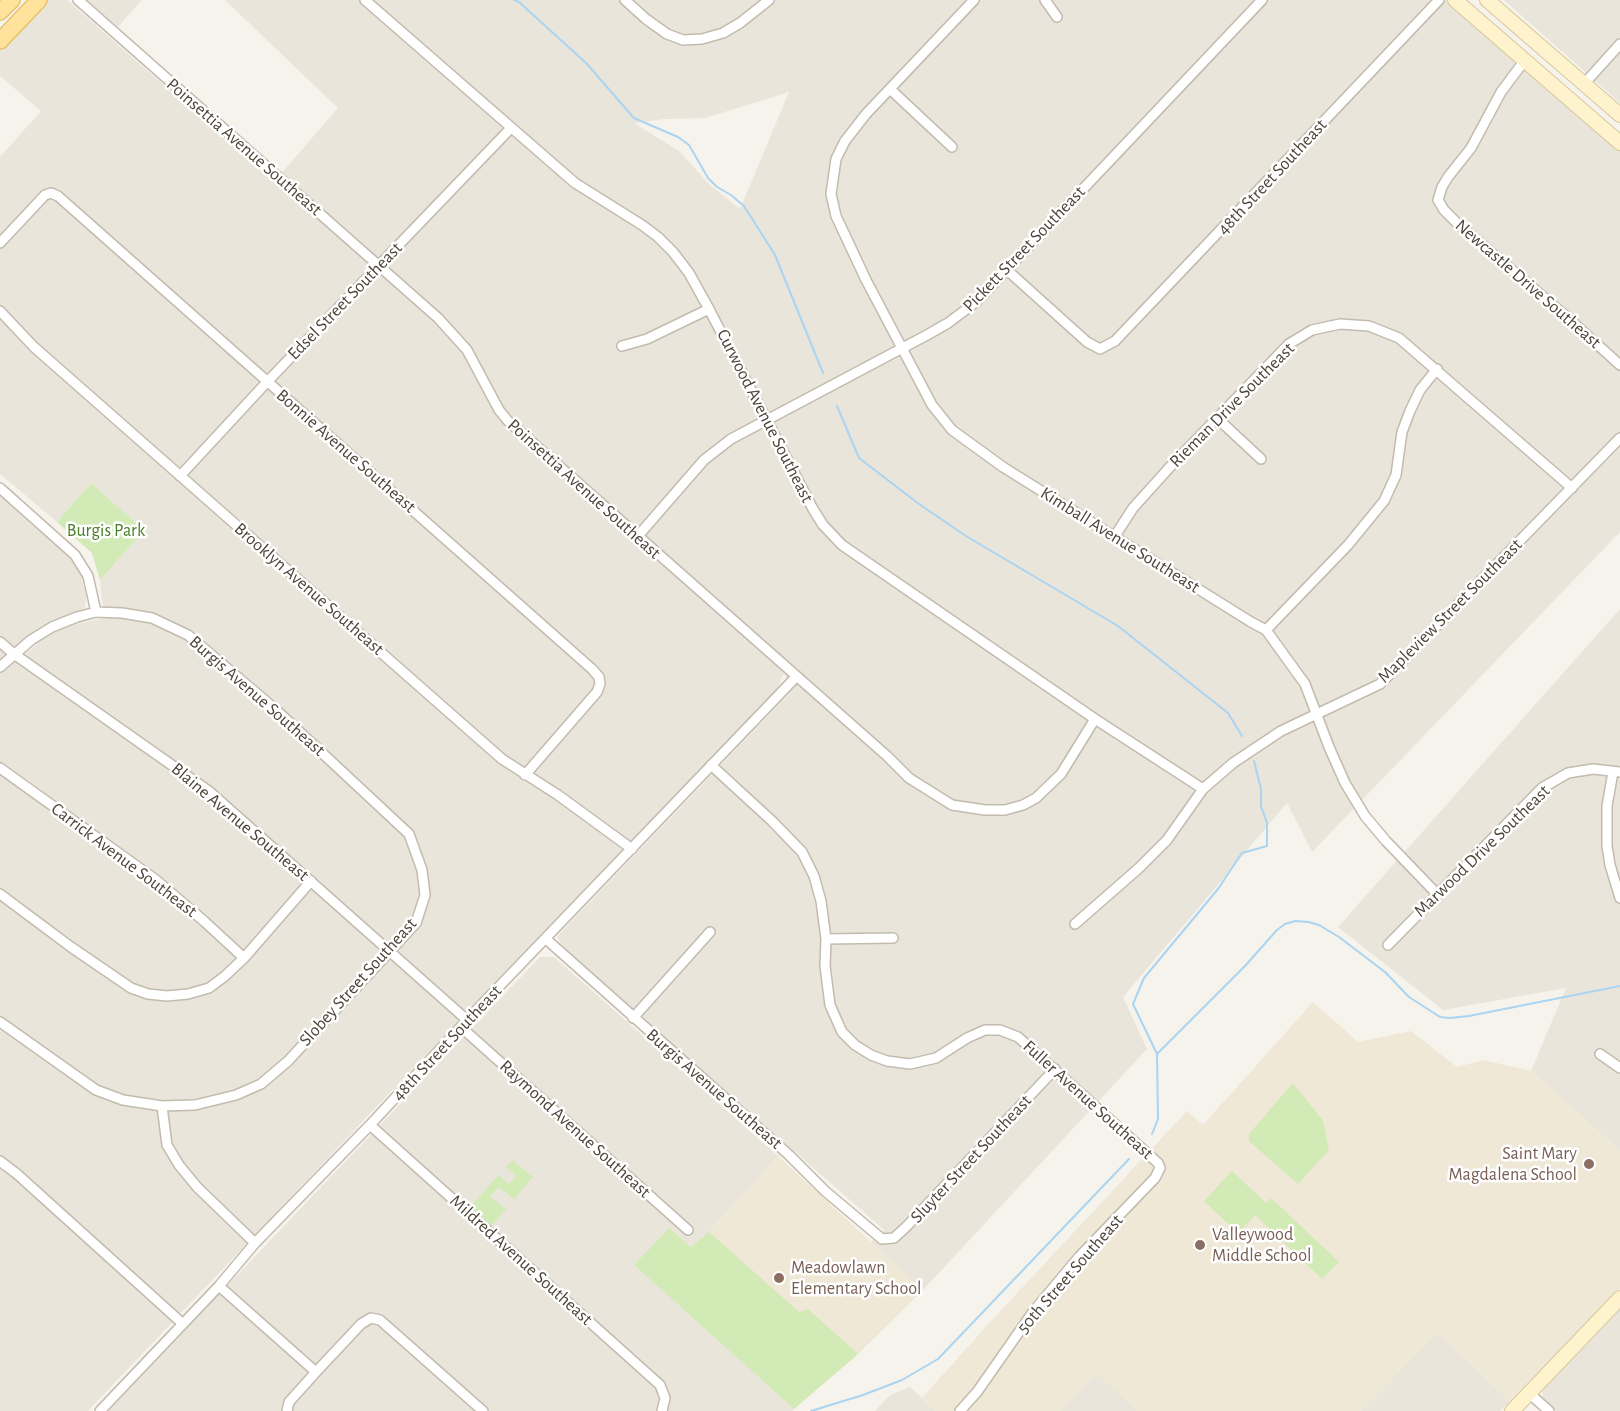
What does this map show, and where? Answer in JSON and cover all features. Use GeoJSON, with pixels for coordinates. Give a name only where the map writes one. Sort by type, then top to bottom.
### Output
{"type":"FeatureCollection","features":[{"type":"Feature","properties":{"kind":"main road"},"geometry":{"type":"LineString","coordinates":[[0,12],[12,0]]}},
{"type":"Feature","properties":{"kind":"main road"},"geometry":{"type":"LineString","coordinates":[[0,40],[39,0]]}},
{"type":"Feature","properties":{"kind":"main road"},"geometry":{"type":"LineString","coordinates":[[1455,0],[1618,140]]}},
{"type":"Feature","properties":{"kind":"main road"},"geometry":{"type":"LineString","coordinates":[[1487,0],[1620,115]]}},
{"type":"Feature","properties":{"kind":"main road"},"geometry":{"type":"LineString","coordinates":[[1525,60],[1544,58],[1591,96],[1599,97]]}},
{"type":"Feature","properties":{"kind":"main road"},"geometry":{"type":"LineString","coordinates":[[1512,1411],[1620,1298]]}},
{"type":"Feature","properties":{"kind":"street","name":"Poinsettia Avenue Southeast"},"geometry":{"type":"LineString","coordinates":[[78,0],[380,266],[457,338],[467,350],[499,411],[508,421],[887,756],[909,778],[952,805],[985,810],[1005,810],[1023,805],[1050,787],[1061,774],[1095,719]]}},
{"type":"Feature","properties":{"kind":"street","name":"Curwood Avenue Southeast"},"geometry":{"type":"LineString","coordinates":[[365,0],[575,183],[658,237],[689,273],[813,509],[823,525],[842,545],[1095,719],[1203,789]]}},
{"type":"Feature","properties":{"kind":"street"},"geometry":{"type":"LineString","coordinates":[[625,0],[646,20],[683,40],[702,39],[723,33],[769,0]]}},
{"type":"Feature","properties":{"kind":"street"},"geometry":{"type":"LineString","coordinates":[[952,147],[890,89],[974,0]]}},
{"type":"Feature","properties":{"kind":"street"},"geometry":{"type":"LineString","coordinates":[[1045,0],[1057,17]]}},
{"type":"Feature","properties":{"kind":"street","name":"Pickett Street Southeast"},"geometry":{"type":"LineString","coordinates":[[637,537],[704,460],[731,439],[902,349],[966,310],[1007,270],[1262,0]]}},
{"type":"Feature","properties":{"kind":"street","name":"48th Street Southeast"},"geometry":{"type":"LineString","coordinates":[[1007,270],[1087,342],[1101,349],[1123,335],[1440,0]]}},
{"type":"Feature","properties":{"kind":"street"},"geometry":{"type":"LineString","coordinates":[[1584,84],[1620,44]]}},
{"type":"Feature","properties":{"kind":"street","name":"Newcastle Drive Southeast"},"geometry":{"type":"LineString","coordinates":[[1525,60],[1501,92],[1471,148],[1448,177],[1438,200],[1458,224],[1620,365]]}},
{"type":"Feature","properties":{"kind":"street","name":"Kimball Avenue Southeast"},"geometry":{"type":"LineString","coordinates":[[890,89],[851,131],[841,148],[833,171],[831,194],[837,220],[932,405],[952,430],[1003,467],[1266,630],[1289,658],[1305,684],[1345,783],[1365,816],[1437,894]]}},
{"type":"Feature","properties":{"kind":"street","name":"Edsel Street Southeast"},"geometry":{"type":"LineString","coordinates":[[180,476],[511,128]]}},
{"type":"Feature","properties":{"kind":"street","name":"Bonnie Avenue Southeast"},"geometry":{"type":"LineString","coordinates":[[0,243],[45,195],[51,193],[58,196],[592,669],[599,677],[600,684],[597,692],[525,775]]}},
{"type":"Feature","properties":{"kind":"street"},"geometry":{"type":"LineString","coordinates":[[622,346],[647,339],[709,309]]}},
{"type":"Feature","properties":{"kind":"street","name":"Brooklyn Avenue Southeast"},"geometry":{"type":"LineString","coordinates":[[0,311],[34,347],[502,759],[558,795],[632,849]]}},
{"type":"Feature","properties":{"kind":"street","name":"Rieman Drive Southeast"},"geometry":{"type":"LineString","coordinates":[[1115,536],[1133,508],[1289,344],[1312,330],[1340,324],[1369,326],[1400,338],[1572,488]]}},
{"type":"Feature","properties":{"kind":"street"},"geometry":{"type":"LineString","coordinates":[[1266,630],[1348,545],[1384,501],[1396,475],[1402,432],[1410,411],[1420,390],[1437,369]]}},
{"type":"Feature","properties":{"kind":"street"},"geometry":{"type":"LineString","coordinates":[[1217,418],[1261,459]]}},
{"type":"Feature","properties":{"kind":"street","name":"Mapleview Street Southeast"},"geometry":{"type":"LineString","coordinates":[[1074,924],[1139,868],[1167,840],[1203,789],[1256,746],[1281,731],[1380,684],[1620,438]]}},
{"type":"Feature","properties":{"kind":"street"},"geometry":{"type":"LineString","coordinates":[[0,488],[75,555],[88,576],[96,612],[52,627],[0,667]]}},
{"type":"Feature","properties":{"kind":"street","name":"Burgis Avenue Southeast"},"geometry":{"type":"LineString","coordinates":[[96,612],[152,618],[188,635],[275,709],[409,834],[422,870]]}},
{"type":"Feature","properties":{"kind":"street","name":"Blaine Avenue Southeast"},"geometry":{"type":"LineString","coordinates":[[0,642],[210,792],[389,950],[464,1024]]}},
{"type":"Feature","properties":{"kind":"street","name":"48th Street Southeast"},"geometry":{"type":"LineString","coordinates":[[100,1411],[219,1286],[255,1243],[796,677]]}},
{"type":"Feature","properties":{"kind":"street","name":"Fuller Avenue Southeast"},"geometry":{"type":"LineString","coordinates":[[711,765],[802,852],[814,876],[821,901],[830,1005],[842,1032],[855,1045],[887,1061],[910,1064],[936,1058],[967,1038],[985,1030],[1000,1030],[1018,1037],[1154,1158],[1160,1168]]}},
{"type":"Feature","properties":{"kind":"street","name":"Carrick Avenue Southeast"},"geometry":{"type":"LineString","coordinates":[[0,768],[156,880],[205,921],[244,958]]}},
{"type":"Feature","properties":{"kind":"street","name":"Marwood Drive Southeast"},"geometry":{"type":"LineString","coordinates":[[1388,945],[1542,788],[1568,774],[1593,769],[1616,772]]}},
{"type":"Feature","properties":{"kind":"street"},"geometry":{"type":"LineString","coordinates":[[1616,772],[1607,806],[1607,846],[1610,866],[1620,898]]}},
{"type":"Feature","properties":{"kind":"street","name":"Slobey Street Southeast"},"geometry":{"type":"LineString","coordinates":[[0,1022],[96,1090],[123,1100],[162,1106],[195,1106],[236,1095],[263,1082],[288,1061],[416,923],[426,895],[422,870]]}},
{"type":"Feature","properties":{"kind":"street"},"geometry":{"type":"LineString","coordinates":[[0,894],[131,988],[148,994],[167,996],[188,994],[208,988],[244,958],[311,880]]}},
{"type":"Feature","properties":{"kind":"street"},"geometry":{"type":"LineString","coordinates":[[633,1018],[710,932]]}},
{"type":"Feature","properties":{"kind":"street"},"geometry":{"type":"LineString","coordinates":[[826,939],[893,938]]}},
{"type":"Feature","properties":{"kind":"street","name":"Burgis Avenue Southeast"},"geometry":{"type":"LineString","coordinates":[[546,939],[789,1155],[825,1191],[882,1239]]}},
{"type":"Feature","properties":{"kind":"street","name":"Raymond Avenue Southeast"},"geometry":{"type":"LineString","coordinates":[[464,1024],[688,1230]]}},
{"type":"Feature","properties":{"kind":"street"},"geometry":{"type":"LineString","coordinates":[[1600,1054],[1620,1068]]}},
{"type":"Feature","properties":{"kind":"street","name":"Sluyter Street Southeast"},"geometry":{"type":"LineString","coordinates":[[882,1239],[894,1238],[915,1219],[1055,1070]]}},
{"type":"Feature","properties":{"kind":"street"},"geometry":{"type":"LineString","coordinates":[[162,1106],[167,1145],[179,1165],[197,1187],[255,1243]]}},
{"type":"Feature","properties":{"kind":"street","name":"Mildred Avenue Southeast"},"geometry":{"type":"LineString","coordinates":[[370,1125],[660,1385],[665,1398],[662,1411]]}},
{"type":"Feature","properties":{"kind":"street"},"geometry":{"type":"LineString","coordinates":[[0,1161],[183,1324]]}},
{"type":"Feature","properties":{"kind":"street","name":"50th Street Southeast"},"geometry":{"type":"LineString","coordinates":[[960,1411],[977,1392],[1033,1312],[1079,1257],[1155,1178],[1160,1168]]}},
{"type":"Feature","properties":{"kind":"street"},"geometry":{"type":"LineString","coordinates":[[219,1286],[316,1372]]}},
{"type":"Feature","properties":{"kind":"street"},"geometry":{"type":"LineString","coordinates":[[287,1411],[289,1402],[316,1372],[361,1324],[371,1318],[380,1320],[483,1411]]}},
{"type":"Feature","properties":{"kind":"street"},"geometry":{"type":"LineString","coordinates":[[1529,1393],[1550,1411]]}},
{"type":"Feature","properties":{"kind":"shaded area"},"geometry":{"type":"Polygon","coordinates":[[[46,0],[67,0],[274,182],[338,108],[225,0],[1451,0],[1620,148],[1620,532],[1312,852],[1287,803],[1123,997],[1147,1049],[923,1290],[871,1242],[884,1230],[566,951],[557,937],[791,692],[784,673],[777,689],[479,1003],[464,1011],[456,1023],[88,1411],[0,1411],[0,495],[65,552],[81,574],[86,596],[85,608],[38,628],[6,653],[16,662],[45,637],[70,625],[104,618],[100,580],[144,530],[91,483],[57,522],[0,474],[0,157],[41,111],[0,76],[0,47],[46,0]],[[789,92],[705,118],[665,119],[634,123],[679,151],[711,186],[740,209],[789,92]]]}},
{"type":"Feature","properties":{"kind":"shaded area"},"geometry":{"type":"Polygon","coordinates":[[[87,0],[142,0],[118,27],[87,0]]]}},
{"type":"Feature","properties":{"kind":"shaded area"},"geometry":{"type":"Polygon","coordinates":[[[1504,0],[1620,0],[1620,103],[1504,0]]]}},
{"type":"Feature","properties":{"kind":"shaded area"},"geometry":{"type":"Polygon","coordinates":[[[1620,609],[1620,1151],[1531,1071],[1566,988],[1443,1010],[1338,927],[1620,609]]]}},
{"type":"Feature","properties":{"kind":"shaded area"},"geometry":{"type":"Polygon","coordinates":[[[540,957],[554,957],[778,1156],[709,1232],[691,1247],[669,1228],[634,1265],[794,1409],[792,1411],[108,1411],[540,957]]]}},
{"type":"Feature","properties":{"kind":"shaded area"},"geometry":{"type":"Polygon","coordinates":[[[1313,1002],[1358,1042],[1411,1031],[1457,1067],[1484,1060],[1531,1071],[1620,1151],[1620,1288],[1510,1401],[1437,1332],[1361,1411],[1138,1411],[1097,1374],[1060,1411],[936,1411],[922,1398],[1187,1111],[1203,1125],[1313,1002]]]}},
{"type":"Feature","properties":{"kind":"shaded area","name":"Meadowlawn Elementary School"},"geometry":{"type":"Polygon","coordinates":[[[778,1156],[923,1290],[858,1354],[794,1409],[634,1265],[669,1228],[691,1247],[709,1232],[778,1156]]]}},
{"type":"Feature","properties":{"kind":"shaded area"},"geometry":{"type":"Polygon","coordinates":[[[1620,1307],[1620,1411],[1556,1411],[1544,1401],[1542,1389],[1620,1307]]]}},
{"type":"Feature","properties":{"kind":"shaded area"},"geometry":{"type":"Polygon","coordinates":[[[1437,1332],[1510,1401],[1500,1411],[1361,1411],[1437,1332]]]}},
{"type":"Feature","properties":{"kind":"shaded area"},"geometry":{"type":"Polygon","coordinates":[[[1097,1373],[1138,1411],[1060,1411],[1097,1373]]]}},
{"type":"Feature","properties":{"kind":"shaded area"},"geometry":{"type":"Polygon","coordinates":[[[910,1387],[936,1411],[875,1411],[890,1395],[910,1387]]]}},
{"type":"Feature","properties":{"kind":"green space","name":"Burgis Park"},"geometry":{"type":"Polygon","coordinates":[[[91,483],[144,530],[100,580],[92,553],[57,522],[91,483]]]}},
{"type":"Feature","properties":{"kind":"green space"},"geometry":{"type":"Polygon","coordinates":[[[1293,1083],[1323,1121],[1329,1150],[1298,1184],[1249,1141],[1249,1134],[1293,1083]]]}},
{"type":"Feature","properties":{"kind":"green space"},"geometry":{"type":"Polygon","coordinates":[[[512,1160],[533,1177],[514,1199],[498,1187],[490,1197],[506,1209],[490,1227],[469,1208],[499,1175],[509,1184],[516,1176],[506,1167],[512,1160]]]}},
{"type":"Feature","properties":{"kind":"green space"},"geometry":{"type":"Polygon","coordinates":[[[1232,1171],[1266,1203],[1271,1198],[1339,1262],[1322,1279],[1255,1215],[1238,1233],[1204,1201],[1232,1171]]]}},
{"type":"Feature","properties":{"kind":"green space"},"geometry":{"type":"Polygon","coordinates":[[[669,1228],[691,1247],[709,1232],[799,1312],[808,1309],[858,1354],[794,1409],[634,1265],[669,1228]]]}},
{"type":"Feature","properties":{"kind":"waterway"},"geometry":{"type":"LineString","coordinates":[[514,0],[586,63],[634,118],[678,137],[689,145],[708,178],[744,206],[775,255],[823,373]]}},
{"type":"Feature","properties":{"kind":"waterway"},"geometry":{"type":"LineString","coordinates":[[837,406],[859,458],[919,504],[966,536],[1118,626],[1228,713],[1242,736]]}},
{"type":"Feature","properties":{"kind":"waterway"},"geometry":{"type":"LineString","coordinates":[[1152,1134],[1158,1119],[1157,1054],[1133,1004],[1144,978],[1218,889],[1242,853],[1267,846],[1267,823],[1261,806],[1261,789],[1254,761]]}},
{"type":"Feature","properties":{"kind":"waterway"},"geometry":{"type":"LineString","coordinates":[[1157,1054],[1245,966],[1277,930],[1295,921],[1319,925],[1339,937],[1385,972],[1409,997],[1440,1017],[1469,1016],[1620,986]]}},
{"type":"Feature","properties":{"kind":"waterway"},"geometry":{"type":"LineString","coordinates":[[811,1411],[902,1380],[938,1359],[1129,1159]]}},
{"type":"Feature","properties":{"kind":"place","name":"Saint Mary Magdalena School"},"geometry":{"type":"Point","coordinates":[1589,1164]}},
{"type":"Feature","properties":{"kind":"place","name":"Valleywood Middle School"},"geometry":{"type":"Point","coordinates":[1200,1245]}},
{"type":"Feature","properties":{"kind":"place","name":"Meadowlawn Elementary School"},"geometry":{"type":"Point","coordinates":[779,1278]}}]}
